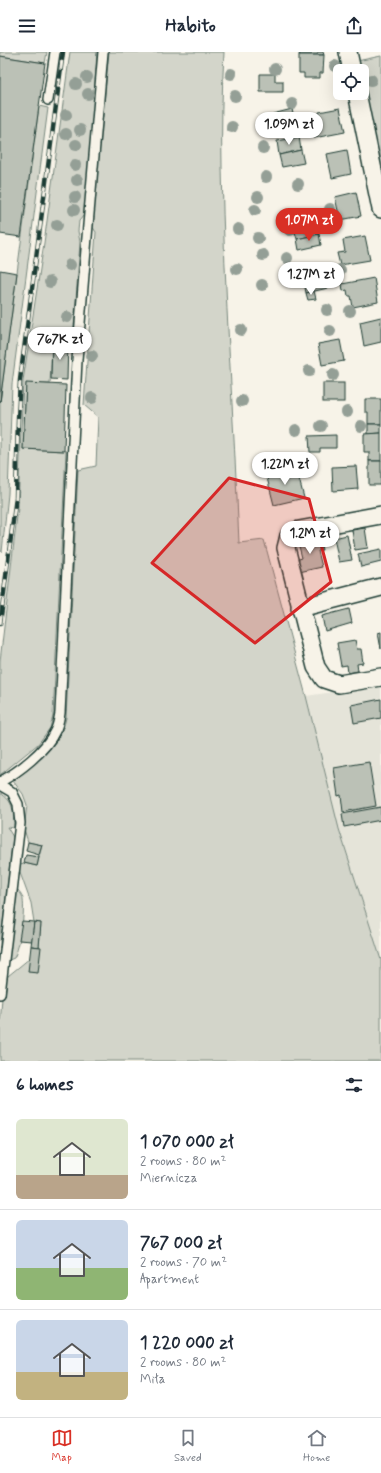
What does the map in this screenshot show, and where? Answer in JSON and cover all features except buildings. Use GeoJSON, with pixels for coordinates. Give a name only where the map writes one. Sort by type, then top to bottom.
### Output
{"type":"FeatureCollection","features":[{"type":"Feature","properties":{"kind":"street"},"geometry":{"type":"LineString","coordinates":[[348,52],[351,64]]}},
{"type":"Feature","properties":{"kind":"street"},"geometry":{"type":"LineString","coordinates":[[358,100],[381,209]]}},
{"type":"Feature","properties":{"kind":"street"},"geometry":{"type":"LineString","coordinates":[[381,515],[299,530],[289,536],[286,548],[316,667],[324,679],[338,684],[381,677]]}},
{"type":"Feature","properties":{"kind":"street"},"geometry":{"type":"LineString","coordinates":[[300,608],[381,587]]}},
{"type":"Feature","properties":{"kind":"lane"},"geometry":{"type":"LineString","coordinates":[[48,100],[54,52]]}},
{"type":"Feature","properties":{"kind":"lane"},"geometry":{"type":"LineString","coordinates":[[0,994],[20,823],[18,804],[12,792],[0,784],[51,739],[56,730],[60,713],[77,360],[103,52]]}},
{"type":"Feature","properties":{"kind":"highlighted area"},"geometry":{"type":"Polygon","coordinates":[[[229,478],[309,499],[331,582],[255,643],[152,563],[229,478]]]}},
{"type":"Feature","properties":{"kind":"shaded area"},"geometry":{"type":"Polygon","coordinates":[[[0,52],[47,52],[45,63],[0,56],[0,52]]]}},
{"type":"Feature","properties":{"kind":"shaded area"},"geometry":{"type":"Polygon","coordinates":[[[70,52],[97,52],[84,215],[79,221],[78,231],[80,242],[73,343],[52,342],[50,384],[26,384],[23,449],[66,451],[53,716],[50,728],[38,744],[0,775],[0,661],[18,508],[23,381],[44,243],[70,52]]]}},
{"type":"Feature","properties":{"kind":"shaded area"},"geometry":{"type":"Polygon","coordinates":[[[109,52],[224,52],[222,95],[223,214],[239,543],[264,540],[306,696],[339,829],[381,960],[381,1061],[0,1061],[0,1025],[3,985],[8,976],[30,958],[39,947],[41,923],[34,922],[31,903],[19,870],[20,864],[24,863],[37,866],[42,845],[28,842],[24,829],[27,805],[23,794],[13,781],[46,754],[58,738],[66,718],[78,470],[96,466],[98,417],[84,405],[96,232],[92,226],[109,52]]]}},
{"type":"Feature","properties":{"kind":"shaded area"},"geometry":{"type":"Polygon","coordinates":[[[381,56],[381,180],[364,100],[369,100],[369,64],[358,64],[357,61],[381,56]]]}},
{"type":"Feature","properties":{"kind":"shaded area"},"geometry":{"type":"Polygon","coordinates":[[[39,106],[48,108],[12,384],[8,494],[2,552],[0,549],[0,402],[39,106]]]}},
{"type":"Feature","properties":{"kind":"shaded area"},"geometry":{"type":"Polygon","coordinates":[[[381,685],[381,960],[339,829],[306,696],[381,685]]]}},
{"type":"Feature","properties":{"kind":"shaded area"},"geometry":{"type":"Polygon","coordinates":[[[0,793],[5,796],[11,804],[14,828],[7,827],[13,837],[0,949],[0,793]]]}},
{"type":"Feature","properties":{"kind":"shaded area"},"geometry":{"type":"Polygon","coordinates":[[[17,889],[23,899],[23,921],[16,953],[14,958],[9,960],[7,956],[17,889]]]}},
{"type":"Feature","properties":{"kind":"railway"},"geometry":{"type":"LineString","coordinates":[[0,624],[16,497],[20,380],[63,52]]}}]}
